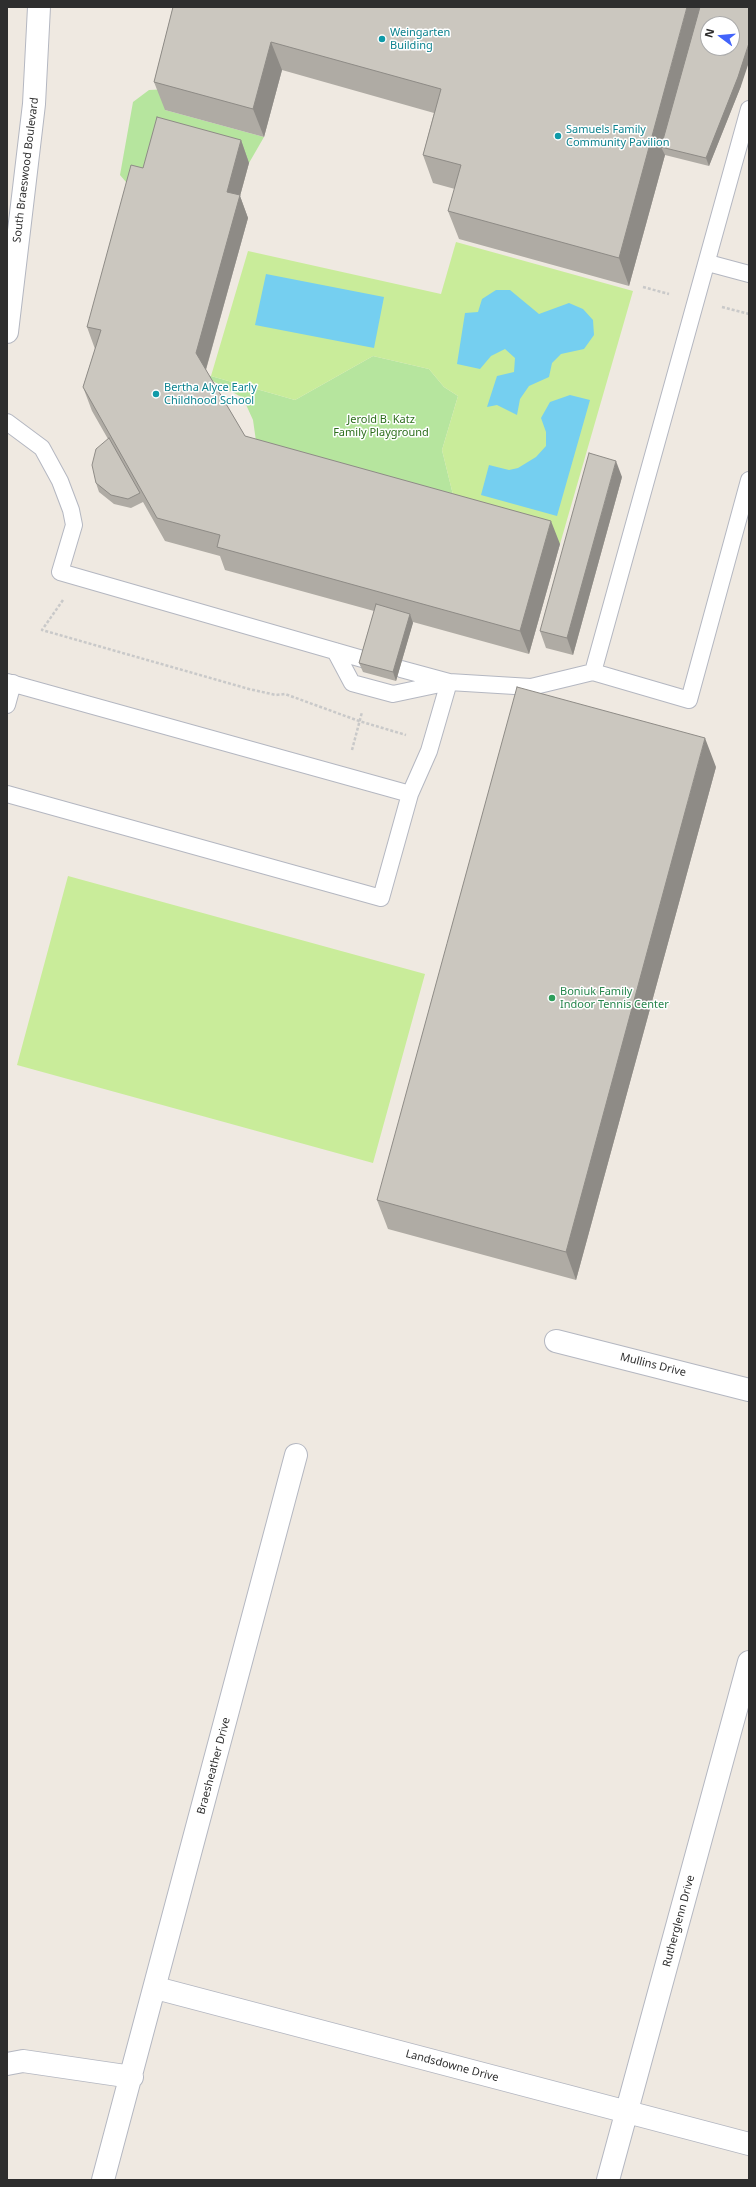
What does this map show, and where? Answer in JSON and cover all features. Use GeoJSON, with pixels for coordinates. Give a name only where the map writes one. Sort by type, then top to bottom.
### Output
{"type":"FeatureCollection","features":[{"type":"Feature","properties":{"kind":"street","name":"South Braeswood Boulevard"},"geometry":{"type":"LineString","coordinates":[[7,332],[34,104],[39,7]]}},
{"type":"Feature","properties":{"kind":"street","name":"Mullins Drive"},"geometry":{"type":"LineString","coordinates":[[556,1341],[749,1390]]}},
{"type":"Feature","properties":{"kind":"street","name":"Braesheather Drive"},"geometry":{"type":"LineString","coordinates":[[103,2180],[156,1988],[296,1455]]}},
{"type":"Feature","properties":{"kind":"street","name":"Rutherglenn Drive"},"geometry":{"type":"LineString","coordinates":[[608,2180],[749,1662]]}},
{"type":"Feature","properties":{"kind":"street","name":"Landsdowne Drive"},"geometry":{"type":"LineString","coordinates":[[156,1988],[749,2144]]}},
{"type":"Feature","properties":{"kind":"street"},"geometry":{"type":"LineString","coordinates":[[7,2064],[23,2061],[132,2077]]}},
{"type":"Feature","properties":{"kind":"lane"},"geometry":{"type":"LineString","coordinates":[[593,672],[708,263],[749,109]]}},
{"type":"Feature","properties":{"kind":"lane"},"geometry":{"type":"LineString","coordinates":[[708,263],[749,274]]}},
{"type":"Feature","properties":{"kind":"lane"},"geometry":{"type":"LineString","coordinates":[[7,422],[42,448],[60,481],[72,510],[74,525],[60,572],[366,660]]}},
{"type":"Feature","properties":{"kind":"lane"},"geometry":{"type":"LineString","coordinates":[[401,669],[449,682],[531,687],[593,672],[689,700],[749,480]]}},
{"type":"Feature","properties":{"kind":"lane"},"geometry":{"type":"LineString","coordinates":[[334,651],[352,684],[393,694],[449,682]]}},
{"type":"Feature","properties":{"kind":"lane"},"geometry":{"type":"LineString","coordinates":[[7,705],[10,682],[410,794]]}},
{"type":"Feature","properties":{"kind":"lane"},"geometry":{"type":"LineString","coordinates":[[7,794],[381,898],[410,794],[429,751],[449,682]]}},
{"type":"Feature","properties":{"kind":"path"},"geometry":{"type":"LineString","coordinates":[[64,598],[42,630],[249,689],[276,695],[285,694],[359,722],[420,739],[429,751]]}},
{"type":"Feature","properties":{"kind":"path"},"geometry":{"type":"LineString","coordinates":[[345,776],[369,688]]}},
{"type":"Feature","properties":{"kind":"green space"},"geometry":{"type":"Polygon","coordinates":[[[170,89],[165,110],[264,137],[249,163],[166,140],[137,195],[120,175],[133,102],[149,90],[170,89]]]}},
{"type":"Feature","properties":{"kind":"green space"},"geometry":{"type":"Polygon","coordinates":[[[456,242],[633,291],[560,544],[458,515],[442,450],[458,396],[444,387],[429,369],[373,356],[295,400],[211,376],[248,251],[441,294],[456,242]]]}},
{"type":"Feature","properties":{"kind":"green space","name":"Jerold B. Katz Family Playground"},"geometry":{"type":"Polygon","coordinates":[[[373,356],[429,369],[444,387],[458,396],[442,450],[458,515],[257,448],[253,420],[243,398],[204,376],[211,376],[295,400],[373,356]]]}},
{"type":"Feature","properties":{"kind":"green space"},"geometry":{"type":"Polygon","coordinates":[[[68,876],[425,974],[373,1163],[17,1065],[68,876]]]}},
{"type":"Feature","properties":{"kind":"water"},"geometry":{"type":"Polygon","coordinates":[[[266,274],[384,297],[374,348],[255,325],[266,274]]]}},
{"type":"Feature","properties":{"kind":"water"},"geometry":{"type":"Polygon","coordinates":[[[496,290],[510,290],[539,314],[569,303],[583,309],[593,320],[594,335],[584,349],[561,354],[552,363],[549,377],[529,386],[520,399],[517,415],[497,405],[487,407],[497,376],[514,372],[515,358],[505,349],[491,356],[480,369],[457,364],[465,313],[478,312],[482,299],[496,290]]]}},
{"type":"Feature","properties":{"kind":"water"},"geometry":{"type":"Polygon","coordinates":[[[570,395],[590,400],[557,516],[481,495],[489,465],[509,470],[518,468],[536,457],[546,446],[546,432],[541,418],[550,402],[570,395]]]}},
{"type":"Feature","properties":{"kind":"building","name":"Samuels Family Community Pavilion"},"geometry":{"type":"Polygon","coordinates":[[[173,7],[687,7],[619,258],[448,211],[461,165],[423,155],[441,89],[271,42],[253,109],[154,82],[173,7]]]}},
{"type":"Feature","properties":{"kind":"building"},"geometry":{"type":"Polygon","coordinates":[[[700,7],[749,7],[749,43],[738,77],[706,158],[661,147],[700,7]]]}},
{"type":"Feature","properties":{"kind":"building","name":"Bertha Alyce Early Childhood School"},"geometry":{"type":"Polygon","coordinates":[[[157,117],[241,140],[227,192],[240,195],[196,353],[245,436],[551,521],[520,631],[217,547],[220,535],[157,518],[83,387],[101,330],[87,327],[131,165],[143,168],[157,117]]]}},
{"type":"Feature","properties":{"kind":"building"},"geometry":{"type":"Polygon","coordinates":[[[109,438],[140,493],[128,499],[111,495],[96,483],[92,465],[96,449],[109,438]]]}},
{"type":"Feature","properties":{"kind":"building"},"geometry":{"type":"Polygon","coordinates":[[[589,453],[616,461],[567,638],[540,631],[589,453]]]}},
{"type":"Feature","properties":{"kind":"building"},"geometry":{"type":"Polygon","coordinates":[[[376,604],[410,614],[393,672],[359,663],[376,604]]]}},
{"type":"Feature","properties":{"kind":"building","name":"Boniuk Family Indoor Tennis Center"},"geometry":{"type":"Polygon","coordinates":[[[517,687],[705,738],[566,1252],[377,1200],[517,687]]]}},
{"type":"Feature","properties":{"kind":"place","name":"Weingarten Building"},"geometry":{"type":"Point","coordinates":[382,39]}},
{"type":"Feature","properties":{"kind":"place","name":"Samuels Family Community Pavilion"},"geometry":{"type":"Point","coordinates":[558,136]}},
{"type":"Feature","properties":{"kind":"place","name":"Bertha Alyce Early Childhood School"},"geometry":{"type":"Point","coordinates":[156,394]}},
{"type":"Feature","properties":{"kind":"place","name":"Boniuk Family Indoor Tennis Center"},"geometry":{"type":"Point","coordinates":[552,998]}}]}
